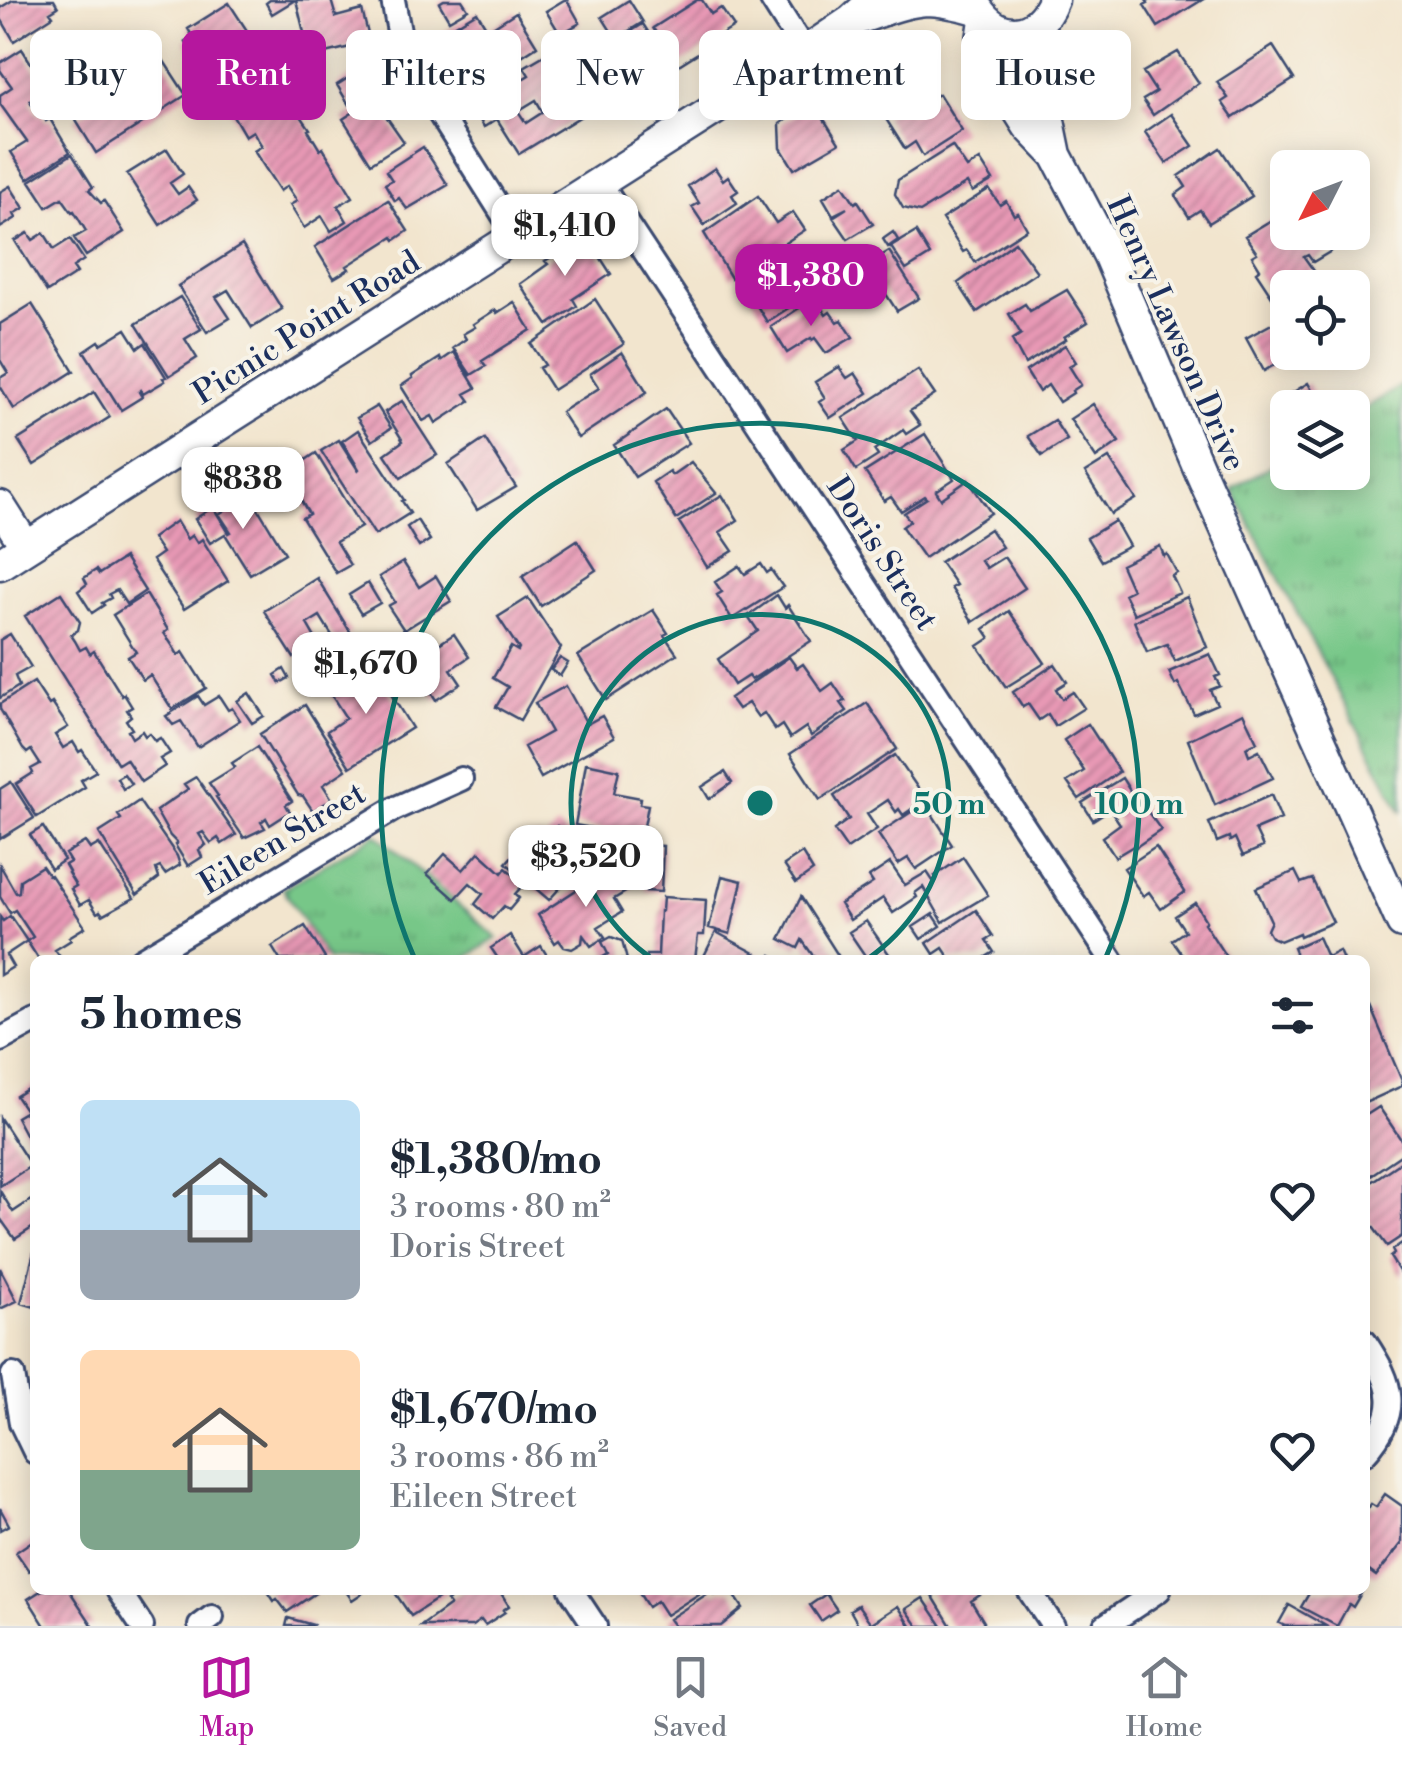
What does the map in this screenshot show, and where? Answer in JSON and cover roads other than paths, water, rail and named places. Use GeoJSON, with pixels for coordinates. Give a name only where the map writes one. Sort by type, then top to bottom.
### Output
{"type":"FeatureCollection","features":[{"type":"Feature","properties":{"kind":"street"},"geometry":{"type":"LineString","coordinates":[[393,0],[409,65],[516,235]]}},
{"type":"Feature","properties":{"kind":"street"},"geometry":{"type":"LineString","coordinates":[[772,0],[792,30]]}},
{"type":"Feature","properties":{"kind":"street","name":"Picnic Point Road"},"geometry":{"type":"LineString","coordinates":[[838,30],[874,0]]}},
{"type":"Feature","properties":{"kind":"street","name":"Picnic Point Road"},"geometry":{"type":"LineString","coordinates":[[851,21],[928,0],[979,10],[997,28],[1011,32],[1025,30],[1045,12]]}},
{"type":"Feature","properties":{"kind":"street","name":"Henry Lawson Drive"},"geometry":{"type":"LineString","coordinates":[[979,10],[982,40],[997,77],[1028,126],[1056,156],[1108,254],[1402,924]]}},
{"type":"Feature","properties":{"kind":"street","name":"Henry Lawson Drive"},"geometry":{"type":"LineString","coordinates":[[1045,12],[1038,67],[1056,156]]}},
{"type":"Feature","properties":{"kind":"street","name":"Picnic Point Road"},"geometry":{"type":"LineString","coordinates":[[0,564],[699,119]]}},
{"type":"Feature","properties":{"kind":"street","name":"Doris Street"},"geometry":{"type":"LineString","coordinates":[[599,182],[1109,955]]}},
{"type":"Feature","properties":{"kind":"street"},"geometry":{"type":"LineString","coordinates":[[0,506],[26,547]]}},
{"type":"Feature","properties":{"kind":"street","name":"Eileen Street"},"geometry":{"type":"LineString","coordinates":[[149,955],[394,809],[462,780]]}},
{"type":"Feature","properties":{"kind":"street"},"geometry":{"type":"LineString","coordinates":[[0,1040],[30,1024]]}},
{"type":"Feature","properties":{"kind":"street"},"geometry":{"type":"LineString","coordinates":[[1370,1350],[1389,1381],[1392,1406],[1370,1447]]}},
{"type":"Feature","properties":{"kind":"street"},"geometry":{"type":"LineString","coordinates":[[13,1375],[22,1423],[30,1441]]}},
{"type":"Feature","properties":{"kind":"street"},"geometry":{"type":"LineString","coordinates":[[121,1595],[142,1626]]}},
{"type":"Feature","properties":{"kind":"street"},"geometry":{"type":"LineString","coordinates":[[574,1595],[595,1626]]}},
{"type":"Feature","properties":{"kind":"street"},"geometry":{"type":"LineString","coordinates":[[1032,1595],[1053,1626]]}},
{"type":"Feature","properties":{"kind":"street"},"geometry":{"type":"LineString","coordinates":[[1105,1626],[1152,1595]]}}]}
